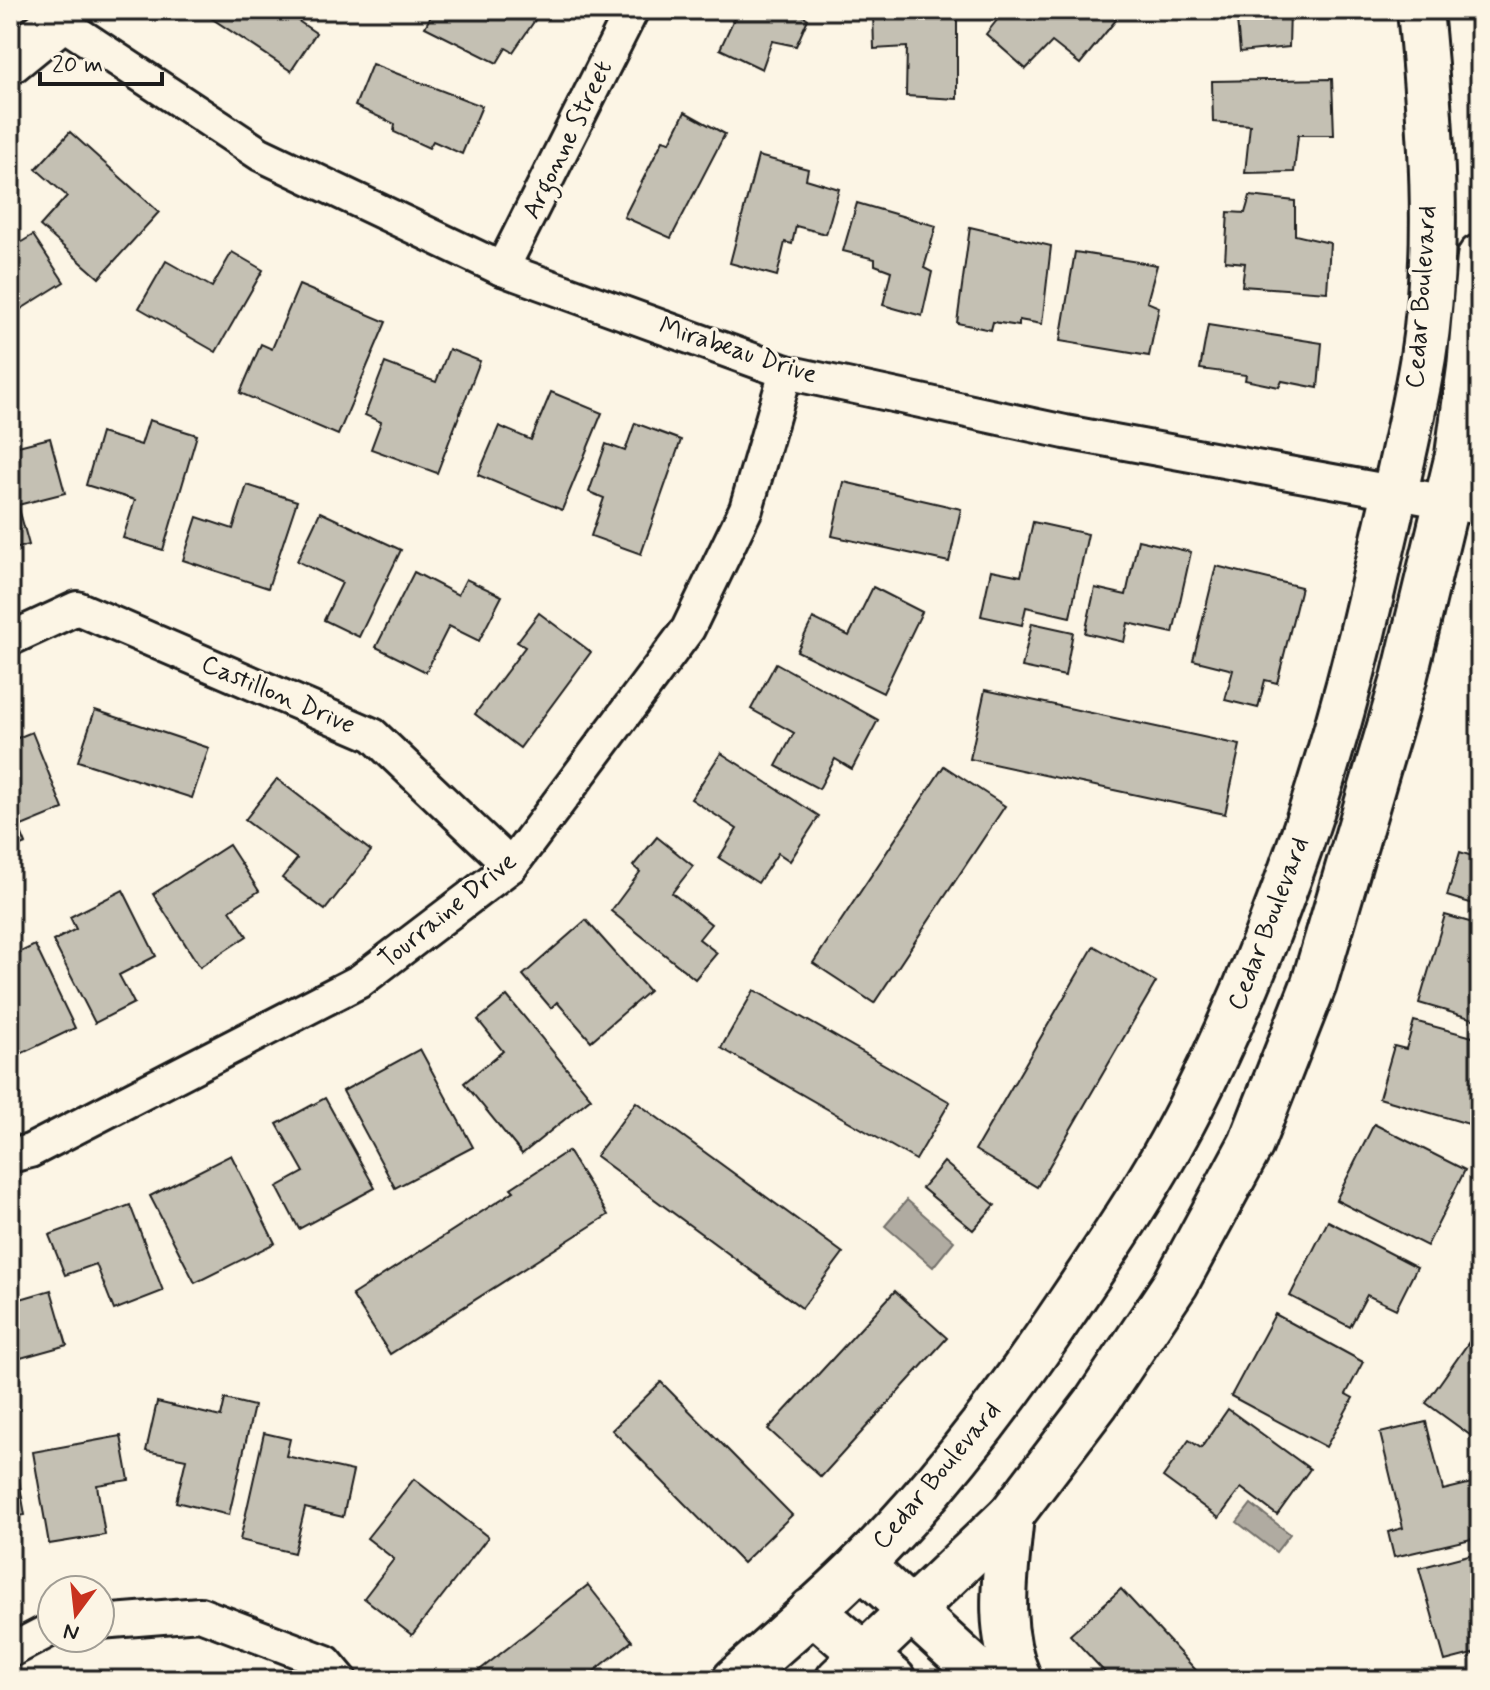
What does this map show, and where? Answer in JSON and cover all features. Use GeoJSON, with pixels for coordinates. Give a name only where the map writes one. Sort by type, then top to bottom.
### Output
{"type":"FeatureCollection","features":[{"type":"Feature","properties":{"kind":"street","name":"Argonne Street"},"geometry":{"type":"LineString","coordinates":[[502,269],[632,10]]}},
{"type":"Feature","properties":{"kind":"street","name":"Cedar Boulevard"},"geometry":{"type":"LineString","coordinates":[[735,1680],[861,1565],[943,1474],[1028,1366],[1108,1246],[1188,1113],[1255,969],[1312,813],[1356,665],[1423,354],[1431,248],[1429,124],[1420,10]]}},
{"type":"Feature","properties":{"kind":"street","name":"Mirabeau Drive"},"geometry":{"type":"LineString","coordinates":[[63,16],[260,154],[502,269],[786,372],[1065,432],[1464,505]]}},
{"type":"Feature","properties":{"kind":"street"},"geometry":{"type":"LineString","coordinates":[[10,61],[63,16]]}},
{"type":"Feature","properties":{"kind":"street","name":"Cedar Boulevard"},"geometry":{"type":"LineString","coordinates":[[865,1671],[910,1611],[1011,1515],[1096,1403],[1176,1283],[1251,1144],[1314,984],[1404,679],[1464,505],[1470,368],[1480,257]]}},
{"type":"Feature","properties":{"kind":"street","name":"Tourraine Drive"},"geometry":{"type":"LineString","coordinates":[[10,1156],[30,1151],[360,981],[511,866],[688,629],[746,509],[786,372]]}},
{"type":"Feature","properties":{"kind":"street","name":"Castillon Drive"},"geometry":{"type":"LineString","coordinates":[[10,639],[77,608],[373,735],[511,866]]}},
{"type":"Feature","properties":{"kind":"street"},"geometry":{"type":"LineString","coordinates":[[1011,1515],[1002,1605],[1009,1658],[1019,1680]]}},
{"type":"Feature","properties":{"kind":"street"},"geometry":{"type":"LineString","coordinates":[[861,1565],[987,1680]]}},
{"type":"Feature","properties":{"kind":"street"},"geometry":{"type":"LineString","coordinates":[[812,1610],[865,1671]]}},
{"type":"Feature","properties":{"kind":"street"},"geometry":{"type":"LineString","coordinates":[[116,1621],[200,1614],[326,1662],[341,1680]]}},
{"type":"Feature","properties":{"kind":"street"},"geometry":{"type":"LineString","coordinates":[[10,1651],[36,1637]]}},
{"type":"Feature","properties":{"kind":"shaded area"},"geometry":{"type":"Polygon","coordinates":[[[907,1200],[954,1241],[933,1267],[885,1226],[907,1200]]]}},
{"type":"Feature","properties":{"kind":"shaded area"},"geometry":{"type":"Polygon","coordinates":[[[1251,1504],[1290,1534],[1276,1552],[1237,1522],[1251,1504]]]}},
{"type":"Feature","properties":{"kind":"building"},"geometry":{"type":"Polygon","coordinates":[[[199,10],[282,10],[316,33],[291,71],[199,10]]]}},
{"type":"Feature","properties":{"kind":"building"},"geometry":{"type":"Polygon","coordinates":[[[434,10],[542,10],[513,52],[506,48],[497,63],[425,27],[434,10]]]}},
{"type":"Feature","properties":{"kind":"building"},"geometry":{"type":"Polygon","coordinates":[[[738,10],[794,10],[808,19],[796,46],[772,41],[762,69],[720,49],[738,10]]]}},
{"type":"Feature","properties":{"kind":"building"},"geometry":{"type":"Polygon","coordinates":[[[873,10],[957,10],[957,99],[906,96],[907,47],[874,49],[873,10]]]}},
{"type":"Feature","properties":{"kind":"building"},"geometry":{"type":"Polygon","coordinates":[[[1005,10],[1106,10],[1116,20],[1080,64],[1052,42],[1026,69],[986,34],[1005,10]]]}},
{"type":"Feature","properties":{"kind":"building"},"geometry":{"type":"Polygon","coordinates":[[[1236,10],[1290,10],[1289,47],[1240,52],[1236,10]]]}},
{"type":"Feature","properties":{"kind":"building"},"geometry":{"type":"Polygon","coordinates":[[[372,64],[482,106],[462,154],[433,141],[429,148],[394,132],[395,124],[355,106],[372,64]]]}},
{"type":"Feature","properties":{"kind":"building"},"geometry":{"type":"Polygon","coordinates":[[[1332,79],[1334,135],[1298,135],[1294,172],[1245,173],[1250,125],[1213,122],[1212,81],[1332,79]]]}},
{"type":"Feature","properties":{"kind":"building"},"geometry":{"type":"Polygon","coordinates":[[[685,112],[725,134],[671,238],[624,217],[663,140],[670,142],[685,112]]]}},
{"type":"Feature","properties":{"kind":"building"},"geometry":{"type":"Polygon","coordinates":[[[70,132],[159,212],[99,278],[40,226],[67,196],[36,169],[70,132]]]}},
{"type":"Feature","properties":{"kind":"building"},"geometry":{"type":"Polygon","coordinates":[[[758,156],[808,169],[806,179],[839,189],[826,234],[796,226],[792,244],[785,242],[777,276],[730,263],[758,156]]]}},
{"type":"Feature","properties":{"kind":"building"},"geometry":{"type":"Polygon","coordinates":[[[1250,196],[1295,201],[1295,235],[1330,243],[1327,292],[1242,286],[1245,263],[1225,261],[1228,212],[1245,213],[1250,196]]]}},
{"type":"Feature","properties":{"kind":"building"},"geometry":{"type":"Polygon","coordinates":[[[857,203],[936,226],[924,268],[932,272],[922,316],[883,305],[891,271],[875,265],[875,259],[843,251],[857,203]]]}},
{"type":"Feature","properties":{"kind":"building"},"geometry":{"type":"Polygon","coordinates":[[[970,227],[1051,246],[1042,324],[1019,320],[1019,326],[993,322],[991,330],[957,323],[970,227]]]}},
{"type":"Feature","properties":{"kind":"building"},"geometry":{"type":"Polygon","coordinates":[[[33,235],[64,282],[10,316],[10,249],[33,235]]]}},
{"type":"Feature","properties":{"kind":"building"},"geometry":{"type":"Polygon","coordinates":[[[232,252],[263,270],[216,352],[139,308],[166,261],[212,287],[232,252]]]}},
{"type":"Feature","properties":{"kind":"building"},"geometry":{"type":"Polygon","coordinates":[[[1075,252],[1157,265],[1147,302],[1159,307],[1149,356],[1060,341],[1075,252]]]}},
{"type":"Feature","properties":{"kind":"building"},"geometry":{"type":"Polygon","coordinates":[[[299,285],[386,322],[338,435],[240,393],[261,344],[272,349],[299,285]]]}},
{"type":"Feature","properties":{"kind":"building"},"geometry":{"type":"Polygon","coordinates":[[[1208,325],[1322,343],[1318,388],[1282,381],[1279,387],[1245,380],[1246,375],[1200,369],[1208,325]]]}},
{"type":"Feature","properties":{"kind":"building"},"geometry":{"type":"Polygon","coordinates":[[[449,349],[480,361],[437,473],[371,449],[381,422],[365,415],[385,363],[436,382],[449,349]]]}},
{"type":"Feature","properties":{"kind":"building"},"geometry":{"type":"Polygon","coordinates":[[[551,392],[602,413],[562,510],[478,475],[499,426],[531,440],[551,392]]]}},
{"type":"Feature","properties":{"kind":"building"},"geometry":{"type":"Polygon","coordinates":[[[149,420],[197,435],[163,550],[123,538],[135,500],[86,485],[101,433],[141,445],[149,420]]]}},
{"type":"Feature","properties":{"kind":"building"},"geometry":{"type":"Polygon","coordinates":[[[635,423],[681,440],[641,554],[591,536],[604,498],[589,492],[606,444],[625,451],[635,423]]]}},
{"type":"Feature","properties":{"kind":"building"},"geometry":{"type":"Polygon","coordinates":[[[50,438],[65,493],[18,505],[29,545],[10,550],[10,448],[50,438]]]}},
{"type":"Feature","properties":{"kind":"building"},"geometry":{"type":"Polygon","coordinates":[[[844,482],[961,509],[949,562],[832,536],[844,482]]]}},
{"type":"Feature","properties":{"kind":"building"},"geometry":{"type":"Polygon","coordinates":[[[247,485],[297,501],[268,588],[183,560],[197,517],[233,529],[247,485]]]}},
{"type":"Feature","properties":{"kind":"building"},"geometry":{"type":"Polygon","coordinates":[[[320,512],[401,550],[359,637],[324,620],[342,583],[297,561],[320,512]]]}},
{"type":"Feature","properties":{"kind":"building"},"geometry":{"type":"Polygon","coordinates":[[[1033,522],[1088,534],[1070,617],[1026,607],[1022,625],[981,616],[991,570],[1021,576],[1033,522]]]}},
{"type":"Feature","properties":{"kind":"building"},"geometry":{"type":"Polygon","coordinates":[[[1138,540],[1191,552],[1173,633],[1128,623],[1124,642],[1085,633],[1095,588],[1126,595],[1138,540]]]}},
{"type":"Feature","properties":{"kind":"building"},"geometry":{"type":"Polygon","coordinates":[[[1216,566],[1301,587],[1277,683],[1265,680],[1258,708],[1225,700],[1233,670],[1193,660],[1216,566]]]}},
{"type":"Feature","properties":{"kind":"building"},"geometry":{"type":"Polygon","coordinates":[[[414,572],[458,595],[466,579],[502,596],[479,641],[449,626],[426,672],[376,647],[414,572]]]}},
{"type":"Feature","properties":{"kind":"building"},"geometry":{"type":"Polygon","coordinates":[[[873,587],[922,612],[883,693],[797,651],[813,618],[849,636],[873,587]]]}},
{"type":"Feature","properties":{"kind":"building"},"geometry":{"type":"Polygon","coordinates":[[[539,613],[591,652],[520,748],[475,714],[525,647],[517,642],[539,613]]]}},
{"type":"Feature","properties":{"kind":"building"},"geometry":{"type":"Polygon","coordinates":[[[1032,623],[1073,632],[1065,676],[1022,667],[1032,623]]]}},
{"type":"Feature","properties":{"kind":"building"},"geometry":{"type":"Polygon","coordinates":[[[776,663],[878,720],[852,769],[835,759],[819,789],[776,766],[794,733],[751,709],[776,663]]]}},
{"type":"Feature","properties":{"kind":"building"},"geometry":{"type":"Polygon","coordinates":[[[985,690],[1240,745],[1225,814],[970,759],[985,690]]]}},
{"type":"Feature","properties":{"kind":"building"},"geometry":{"type":"Polygon","coordinates":[[[95,710],[209,748],[192,798],[78,761],[95,710]]]}},
{"type":"Feature","properties":{"kind":"building"},"geometry":{"type":"Polygon","coordinates":[[[32,732],[63,809],[19,827],[26,844],[10,850],[10,741],[32,732]]]}},
{"type":"Feature","properties":{"kind":"building"},"geometry":{"type":"Polygon","coordinates":[[[721,753],[819,816],[790,861],[778,853],[758,883],[719,858],[737,829],[691,799],[721,753]]]}},
{"type":"Feature","properties":{"kind":"building"},"geometry":{"type":"Polygon","coordinates":[[[944,766],[1005,806],[874,1003],[813,963],[944,766]]]}},
{"type":"Feature","properties":{"kind":"building"},"geometry":{"type":"Polygon","coordinates":[[[277,779],[371,851],[325,910],[282,878],[297,859],[245,820],[277,779]]]}},
{"type":"Feature","properties":{"kind":"building"},"geometry":{"type":"Polygon","coordinates":[[[1480,831],[1480,906],[1447,896],[1460,852],[1472,856],[1480,831]]]}},
{"type":"Feature","properties":{"kind":"building"},"geometry":{"type":"Polygon","coordinates":[[[657,837],[693,866],[672,893],[711,924],[699,939],[717,953],[695,979],[611,911],[640,872],[633,866],[657,837]]]}},
{"type":"Feature","properties":{"kind":"building"},"geometry":{"type":"Polygon","coordinates":[[[229,845],[259,891],[230,910],[247,936],[200,967],[153,894],[229,845]]]}},
{"type":"Feature","properties":{"kind":"building"},"geometry":{"type":"Polygon","coordinates":[[[123,890],[156,956],[119,975],[134,1003],[95,1023],[53,941],[76,929],[70,917],[123,890]]]}},
{"type":"Feature","properties":{"kind":"building"},"geometry":{"type":"Polygon","coordinates":[[[1445,915],[1480,925],[1480,1021],[1419,1003],[1445,915]]]}},
{"type":"Feature","properties":{"kind":"building"},"geometry":{"type":"Polygon","coordinates":[[[586,920],[649,991],[591,1041],[557,1002],[551,1008],[523,975],[586,920]]]}},
{"type":"Feature","properties":{"kind":"building"},"geometry":{"type":"Polygon","coordinates":[[[35,945],[75,1028],[10,1059],[10,957],[35,945]]]}},
{"type":"Feature","properties":{"kind":"building"},"geometry":{"type":"Polygon","coordinates":[[[1094,946],[1156,982],[1037,1187],[975,1150],[1094,946]]]}},
{"type":"Feature","properties":{"kind":"building"},"geometry":{"type":"Polygon","coordinates":[[[754,990],[950,1102],[916,1160],[721,1048],[754,990]]]}},
{"type":"Feature","properties":{"kind":"building"},"geometry":{"type":"Polygon","coordinates":[[[507,996],[591,1098],[522,1154],[464,1083],[503,1051],[478,1020],[507,996]]]}},
{"type":"Feature","properties":{"kind":"building"},"geometry":{"type":"Polygon","coordinates":[[[1414,1021],[1480,1039],[1479,1127],[1379,1098],[1394,1046],[1406,1049],[1414,1021]]]}},
{"type":"Feature","properties":{"kind":"building"},"geometry":{"type":"Polygon","coordinates":[[[420,1049],[473,1147],[395,1188],[343,1091],[420,1049]]]}},
{"type":"Feature","properties":{"kind":"building"},"geometry":{"type":"Polygon","coordinates":[[[325,1098],[375,1188],[299,1229],[277,1187],[304,1172],[277,1124],[325,1098]]]}},
{"type":"Feature","properties":{"kind":"building"},"geometry":{"type":"Polygon","coordinates":[[[636,1102],[843,1253],[802,1308],[596,1156],[636,1102]]]}},
{"type":"Feature","properties":{"kind":"building"},"geometry":{"type":"Polygon","coordinates":[[[1374,1124],[1465,1170],[1427,1246],[1336,1200],[1374,1124]]]}},
{"type":"Feature","properties":{"kind":"building"},"geometry":{"type":"Polygon","coordinates":[[[568,1151],[608,1215],[390,1354],[352,1295],[514,1191],[511,1188],[568,1151]]]}},
{"type":"Feature","properties":{"kind":"building"},"geometry":{"type":"Polygon","coordinates":[[[231,1155],[275,1243],[195,1283],[150,1196],[231,1155]]]}},
{"type":"Feature","properties":{"kind":"building"},"geometry":{"type":"Polygon","coordinates":[[[944,1162],[995,1205],[973,1230],[922,1188],[944,1162]]]}},
{"type":"Feature","properties":{"kind":"building"},"geometry":{"type":"Polygon","coordinates":[[[130,1205],[163,1291],[114,1310],[96,1264],[65,1275],[49,1235],[130,1205]]]}},
{"type":"Feature","properties":{"kind":"building"},"geometry":{"type":"Polygon","coordinates":[[[1328,1221],[1417,1267],[1396,1309],[1367,1295],[1350,1327],[1290,1296],[1328,1221]]]}},
{"type":"Feature","properties":{"kind":"building"},"geometry":{"type":"Polygon","coordinates":[[[51,1290],[67,1345],[10,1361],[10,1302],[51,1290]]]}},
{"type":"Feature","properties":{"kind":"building"},"geometry":{"type":"Polygon","coordinates":[[[895,1291],[947,1338],[821,1477],[768,1429],[895,1291]]]}},
{"type":"Feature","properties":{"kind":"building"},"geometry":{"type":"Polygon","coordinates":[[[1275,1314],[1363,1362],[1346,1394],[1353,1398],[1326,1447],[1231,1396],[1275,1314]]]}},
{"type":"Feature","properties":{"kind":"building"},"geometry":{"type":"Polygon","coordinates":[[[1476,1332],[1480,1335],[1480,1420],[1470,1435],[1426,1403],[1476,1332]]]}},
{"type":"Feature","properties":{"kind":"building"},"geometry":{"type":"Polygon","coordinates":[[[661,1382],[792,1515],[743,1563],[612,1430],[661,1382]]]}},
{"type":"Feature","properties":{"kind":"building"},"geometry":{"type":"Polygon","coordinates":[[[225,1399],[254,1406],[229,1515],[176,1502],[186,1459],[146,1451],[157,1402],[221,1417],[225,1399]]]}},
{"type":"Feature","properties":{"kind":"building"},"geometry":{"type":"Polygon","coordinates":[[[1228,1409],[1310,1469],[1277,1515],[1241,1488],[1219,1518],[1163,1477],[1189,1440],[1201,1448],[1228,1409]]]}},
{"type":"Feature","properties":{"kind":"building"},"geometry":{"type":"Polygon","coordinates":[[[1426,1422],[1443,1490],[1480,1481],[1480,1537],[1394,1557],[1388,1532],[1403,1528],[1380,1433],[1426,1422]]]}},
{"type":"Feature","properties":{"kind":"building"},"geometry":{"type":"Polygon","coordinates":[[[264,1433],[290,1439],[286,1456],[353,1471],[343,1517],[305,1508],[294,1553],[240,1540],[264,1433]]]}},
{"type":"Feature","properties":{"kind":"building"},"geometry":{"type":"Polygon","coordinates":[[[121,1436],[129,1480],[97,1485],[105,1535],[49,1544],[33,1452],[121,1436]]]}},
{"type":"Feature","properties":{"kind":"building"},"geometry":{"type":"Polygon","coordinates":[[[17,1469],[25,1515],[10,1518],[10,1471],[17,1469]]]}},
{"type":"Feature","properties":{"kind":"building"},"geometry":{"type":"Polygon","coordinates":[[[414,1479],[488,1537],[412,1635],[364,1598],[394,1559],[367,1538],[414,1479]]]}},
{"type":"Feature","properties":{"kind":"building"},"geometry":{"type":"Polygon","coordinates":[[[1480,1552],[1480,1652],[1445,1661],[1419,1568],[1480,1552]]]}},
{"type":"Feature","properties":{"kind":"building"},"geometry":{"type":"Polygon","coordinates":[[[588,1585],[632,1641],[583,1680],[467,1680],[588,1585]]]}},
{"type":"Feature","properties":{"kind":"building"},"geometry":{"type":"Polygon","coordinates":[[[1121,1589],[1205,1680],[1112,1680],[1070,1635],[1121,1589]]]}}]}
